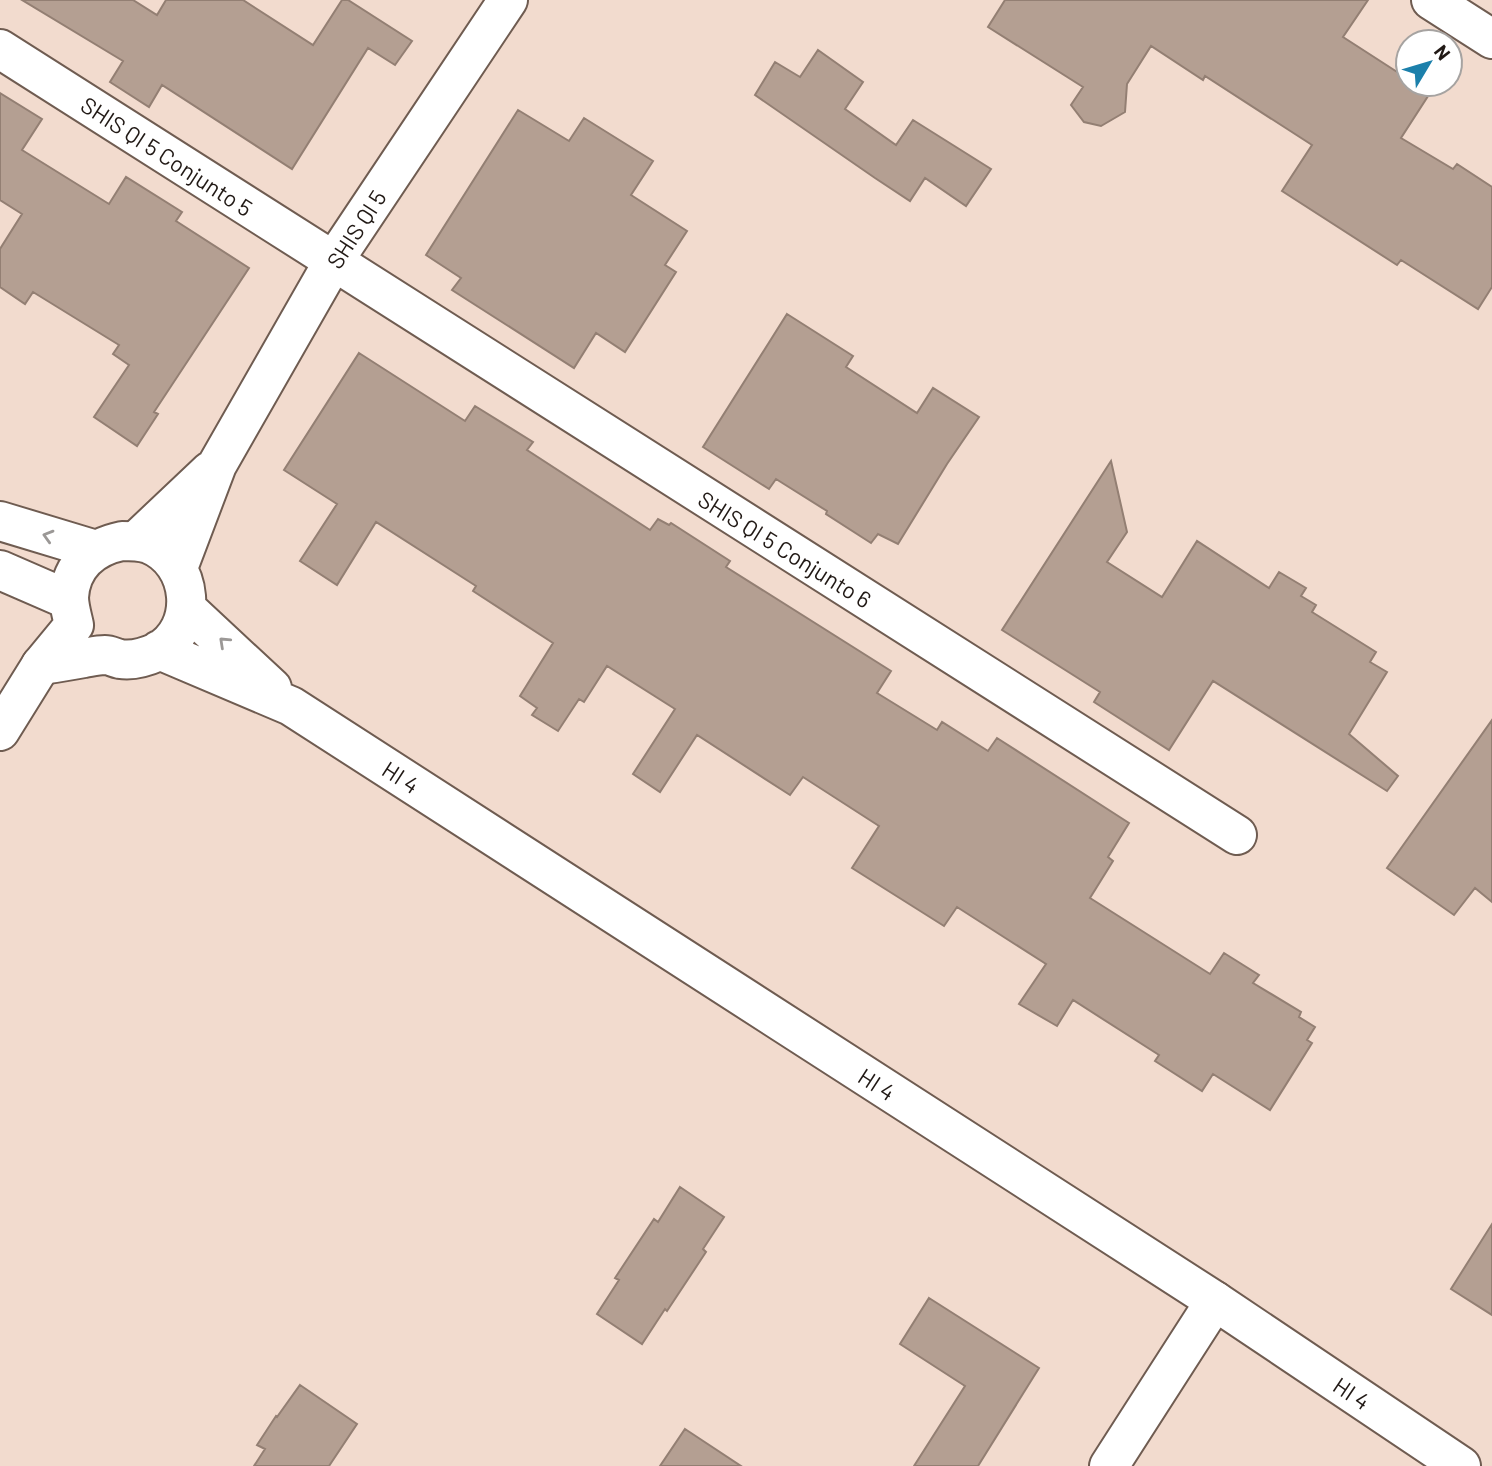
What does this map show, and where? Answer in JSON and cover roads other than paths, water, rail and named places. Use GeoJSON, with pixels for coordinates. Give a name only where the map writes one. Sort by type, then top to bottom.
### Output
{"type":"FeatureCollection","features":[{"type":"Feature","properties":{"kind":"street","name":"SHIS QI 5"},"geometry":{"type":"LineString","coordinates":[[177,568],[217,465],[334,262],[508,0]]}},
{"type":"Feature","properties":{"kind":"street"},"geometry":{"type":"LineString","coordinates":[[1431,0],[1492,39]]}},
{"type":"Feature","properties":{"kind":"street","name":"SHIS QI 5 Conjunto 5"},"geometry":{"type":"LineString","coordinates":[[0,49],[334,262]]}},
{"type":"Feature","properties":{"kind":"street","name":"SHIS QI 5 Conjunto 6"},"geometry":{"type":"LineString","coordinates":[[334,262],[1237,835]]}},
{"type":"Feature","properties":{"kind":"street","name":"SHIS QI 5"},"geometry":{"type":"LineString","coordinates":[[136,541],[217,465]]}},
{"type":"Feature","properties":{"kind":"street"},"geometry":{"type":"LineString","coordinates":[[0,522],[96,550]]}},
{"type":"Feature","properties":{"kind":"street"},"geometry":{"type":"LineString","coordinates":[[0,731],[41,665],[74,625],[69,600],[72,580],[82,563],[96,550],[122,541],[136,541],[160,550],[177,568],[187,594],[187,608],[182,625],[173,639],[159,650],[143,658],[124,660],[106,655],[41,665]]}},
{"type":"Feature","properties":{"kind":"street"},"geometry":{"type":"LineString","coordinates":[[0,570],[69,600]]}},
{"type":"Feature","properties":{"kind":"street","name":"HI 4"},"geometry":{"type":"LineString","coordinates":[[187,608],[291,706]]}},
{"type":"Feature","properties":{"kind":"street","name":"HI 4"},"geometry":{"type":"LineString","coordinates":[[159,650],[291,706],[1215,1301],[1461,1466]]}},
{"type":"Feature","properties":{"kind":"street"},"geometry":{"type":"LineString","coordinates":[[1110,1466],[1215,1301]]}}]}
